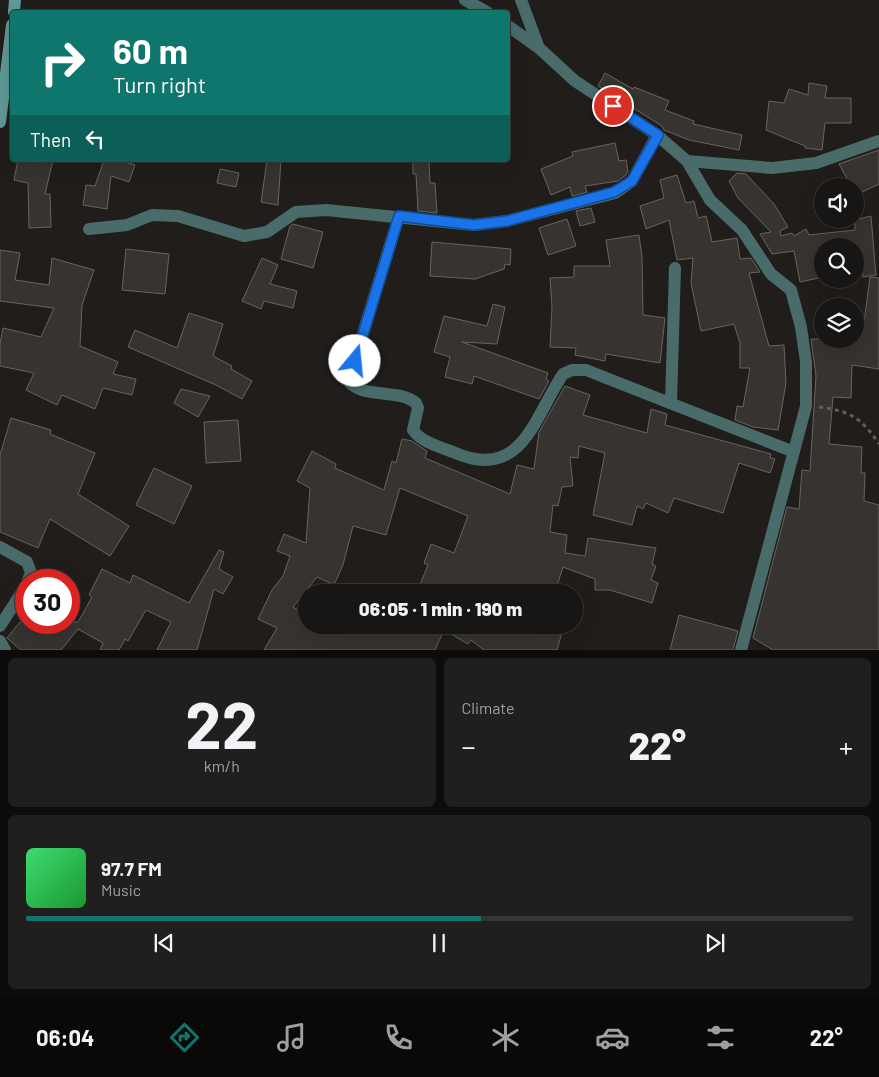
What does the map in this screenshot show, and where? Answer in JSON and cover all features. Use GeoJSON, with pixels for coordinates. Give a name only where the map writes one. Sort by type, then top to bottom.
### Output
{"type":"FeatureCollection","features":[{"type":"Feature","properties":{"kind":"main road"},"geometry":{"type":"LineString","coordinates":[[0,122],[10,41]]}},
{"type":"Feature","properties":{"kind":"street"},"geometry":{"type":"LineString","coordinates":[[465,0],[483,10]]}},
{"type":"Feature","properties":{"kind":"street"},"geometry":{"type":"LineString","coordinates":[[521,0],[539,48]]}},
{"type":"Feature","properties":{"kind":"street"},"geometry":{"type":"LineString","coordinates":[[510,27],[539,48],[575,81],[658,135],[687,161],[710,200],[742,230],[771,274],[791,290],[801,327],[806,362],[806,406],[741,650]]}},
{"type":"Feature","properties":{"kind":"street"},"geometry":{"type":"LineString","coordinates":[[89,229],[127,225],[152,215],[178,216],[244,236],[267,232],[296,212],[326,210],[474,225],[507,221],[614,192],[632,181],[658,135]]}},
{"type":"Feature","properties":{"kind":"street"},"geometry":{"type":"LineString","coordinates":[[687,161],[772,168],[816,163],[879,141]]}},
{"type":"Feature","properties":{"kind":"street"},"geometry":{"type":"LineString","coordinates":[[399,216],[349,379],[350,383],[357,388],[407,398],[416,403],[418,408],[413,425],[416,434],[466,458],[496,459],[509,455],[523,443],[563,374],[572,370],[586,370],[794,452]]}},
{"type":"Feature","properties":{"kind":"street"},"geometry":{"type":"LineString","coordinates":[[671,403],[675,268]]}},
{"type":"Feature","properties":{"kind":"street"},"geometry":{"type":"LineString","coordinates":[[0,547],[27,562],[30,569]]}},
{"type":"Feature","properties":{"kind":"street"},"geometry":{"type":"LineString","coordinates":[[0,626],[15,603]]}},
{"type":"Feature","properties":{"kind":"street"},"geometry":{"type":"LineString","coordinates":[[0,641],[5,650]]}},
{"type":"Feature","properties":{"kind":"path"},"geometry":{"type":"LineString","coordinates":[[806,406],[844,411],[868,427],[879,444]]}},
{"type":"Feature","properties":{"kind":"building"},"geometry":{"type":"Polygon","coordinates":[[[605,73],[633,89],[634,87],[669,101],[665,110],[694,121],[693,124],[742,135],[739,150],[689,140],[664,130],[662,126],[598,86],[605,73]]]}},
{"type":"Feature","properties":{"kind":"building"},"geometry":{"type":"Polygon","coordinates":[[[809,83],[827,86],[825,98],[851,98],[851,123],[825,123],[822,150],[805,148],[805,146],[766,130],[769,101],[784,103],[789,89],[808,95],[809,83]]]}},
{"type":"Feature","properties":{"kind":"building"},"geometry":{"type":"Polygon","coordinates":[[[615,143],[619,161],[626,160],[628,171],[626,175],[618,181],[585,186],[587,192],[572,196],[570,187],[551,195],[541,169],[573,156],[572,152],[615,143]]]}},
{"type":"Feature","properties":{"kind":"building"},"geometry":{"type":"Polygon","coordinates":[[[879,150],[879,184],[864,191],[864,178],[847,178],[839,164],[879,150]]]}},
{"type":"Feature","properties":{"kind":"building"},"geometry":{"type":"Polygon","coordinates":[[[18,162],[53,162],[45,194],[50,194],[51,227],[29,228],[28,183],[14,180],[18,162]]]}},
{"type":"Feature","properties":{"kind":"building"},"geometry":{"type":"Polygon","coordinates":[[[103,162],[125,162],[135,165],[129,182],[111,176],[107,209],[83,205],[86,185],[95,186],[103,162]]]}},
{"type":"Feature","properties":{"kind":"building"},"geometry":{"type":"Polygon","coordinates":[[[267,162],[281,162],[278,205],[261,202],[267,162]]]}},
{"type":"Feature","properties":{"kind":"building"},"geometry":{"type":"Polygon","coordinates":[[[413,162],[429,162],[430,183],[435,183],[437,213],[418,211],[416,174],[413,174],[413,162]]]}},
{"type":"Feature","properties":{"kind":"building"},"geometry":{"type":"Polygon","coordinates":[[[220,169],[239,173],[236,187],[217,183],[220,169]]]}},
{"type":"Feature","properties":{"kind":"building"},"geometry":{"type":"Polygon","coordinates":[[[737,173],[746,174],[774,204],[788,227],[780,231],[781,236],[792,233],[794,236],[806,229],[809,235],[864,228],[864,218],[871,216],[876,275],[864,277],[864,238],[814,238],[814,279],[800,282],[794,251],[772,254],[760,234],[771,232],[738,198],[729,181],[737,173]]]}},
{"type":"Feature","properties":{"kind":"building"},"geometry":{"type":"Polygon","coordinates":[[[677,175],[686,203],[694,201],[698,218],[706,216],[712,242],[737,238],[740,259],[751,258],[760,272],[749,273],[769,346],[784,345],[786,383],[778,430],[753,427],[735,420],[737,406],[743,407],[750,368],[740,368],[740,343],[734,324],[701,331],[691,283],[693,258],[677,260],[669,220],[646,229],[640,206],[664,198],[660,180],[677,175]]]}},
{"type":"Feature","properties":{"kind":"building"},"geometry":{"type":"Polygon","coordinates":[[[591,208],[595,222],[580,226],[576,211],[591,208]]]}},
{"type":"Feature","properties":{"kind":"building"},"geometry":{"type":"Polygon","coordinates":[[[567,219],[576,246],[548,255],[539,228],[567,219]]]}},
{"type":"Feature","properties":{"kind":"building"},"geometry":{"type":"Polygon","coordinates":[[[293,224],[323,232],[313,268],[281,259],[290,226],[293,224]]]}},
{"type":"Feature","properties":{"kind":"building"},"geometry":{"type":"Polygon","coordinates":[[[639,235],[642,257],[643,315],[665,318],[660,363],[606,354],[605,361],[575,355],[576,348],[550,347],[552,307],[550,278],[574,277],[574,266],[610,266],[606,240],[639,235]]]}},
{"type":"Feature","properties":{"kind":"building"},"geometry":{"type":"Polygon","coordinates":[[[432,242],[511,249],[510,265],[505,264],[504,269],[475,279],[430,276],[432,242]]]}},
{"type":"Feature","properties":{"kind":"building"},"geometry":{"type":"Polygon","coordinates":[[[126,249],[169,254],[165,294],[122,290],[126,249]]]}},
{"type":"Feature","properties":{"kind":"building"},"geometry":{"type":"Polygon","coordinates":[[[0,250],[20,253],[15,280],[49,285],[52,258],[94,270],[82,305],[80,346],[118,362],[113,374],[136,379],[132,395],[103,388],[95,409],[62,395],[57,405],[26,390],[34,373],[0,366],[0,344],[3,328],[41,337],[54,308],[0,301],[0,250]]]}},
{"type":"Feature","properties":{"kind":"building"},"geometry":{"type":"Polygon","coordinates":[[[262,258],[278,265],[270,284],[297,291],[293,308],[264,301],[261,309],[242,301],[262,258]]]}},
{"type":"Feature","properties":{"kind":"building"},"geometry":{"type":"Polygon","coordinates":[[[870,277],[879,278],[879,369],[852,365],[851,398],[833,397],[829,444],[862,447],[861,473],[865,473],[864,501],[879,505],[879,650],[773,650],[753,638],[787,507],[799,509],[802,470],[810,471],[816,376],[811,339],[814,339],[814,348],[864,348],[864,323],[870,277]]]}},
{"type":"Feature","properties":{"kind":"building"},"geometry":{"type":"Polygon","coordinates":[[[493,304],[505,307],[497,344],[462,342],[548,373],[546,379],[549,381],[539,399],[474,376],[472,384],[445,377],[450,357],[434,352],[444,316],[487,326],[493,304]]]}},
{"type":"Feature","properties":{"kind":"building"},"geometry":{"type":"Polygon","coordinates":[[[189,313],[223,324],[213,356],[232,366],[231,369],[252,381],[242,399],[216,385],[128,347],[135,330],[177,348],[189,313]]]}},
{"type":"Feature","properties":{"kind":"building"},"geometry":{"type":"Polygon","coordinates":[[[565,386],[590,395],[583,415],[647,433],[651,409],[667,414],[665,425],[771,454],[770,458],[775,459],[770,473],[739,463],[723,513],[674,498],[668,513],[646,503],[643,509],[637,506],[632,525],[593,515],[605,453],[579,446],[578,458],[570,457],[573,486],[562,487],[558,506],[553,505],[550,532],[567,535],[565,553],[585,556],[588,538],[656,548],[652,564],[656,566],[651,580],[658,583],[652,603],[610,590],[595,590],[595,579],[563,567],[558,584],[420,584],[428,565],[424,563],[431,544],[454,553],[468,516],[400,488],[386,535],[353,526],[343,565],[334,584],[317,577],[311,584],[298,584],[298,601],[293,607],[298,610],[298,634],[442,634],[435,650],[264,650],[277,628],[258,619],[272,590],[283,576],[290,556],[277,551],[284,534],[306,543],[310,488],[297,481],[312,451],[336,464],[335,468],[384,490],[392,461],[396,463],[402,439],[412,441],[427,451],[425,458],[510,494],[517,465],[534,469],[539,432],[565,386]]]}},
{"type":"Feature","properties":{"kind":"building"},"geometry":{"type":"Polygon","coordinates":[[[181,389],[210,396],[198,417],[174,403],[181,389]]]}},
{"type":"Feature","properties":{"kind":"building"},"geometry":{"type":"Polygon","coordinates":[[[11,418],[51,430],[50,434],[95,453],[78,494],[129,526],[110,556],[50,519],[38,548],[0,532],[0,455],[11,418]]]}},
{"type":"Feature","properties":{"kind":"building"},"geometry":{"type":"Polygon","coordinates":[[[238,420],[241,461],[206,463],[204,422],[238,420]]]}},
{"type":"Feature","properties":{"kind":"building"},"geometry":{"type":"Polygon","coordinates":[[[154,468],[192,486],[174,524],[136,505],[154,468]]]}},
{"type":"Feature","properties":{"kind":"building"},"geometry":{"type":"Polygon","coordinates":[[[219,550],[224,552],[219,569],[233,577],[223,594],[214,589],[197,650],[157,650],[171,622],[146,610],[128,641],[125,639],[119,650],[100,650],[103,643],[80,630],[80,618],[92,597],[89,595],[102,569],[130,583],[133,575],[189,603],[219,550]]]}},
{"type":"Feature","properties":{"kind":"building"},"geometry":{"type":"Polygon","coordinates":[[[679,615],[738,631],[733,650],[670,650],[679,615]]]}},
{"type":"Feature","properties":{"kind":"building"},"geometry":{"type":"Polygon","coordinates":[[[15,628],[15,634],[74,634],[61,650],[21,650],[7,638],[15,628]]]}},
{"type":"Feature","properties":{"kind":"building"},"geometry":{"type":"Polygon","coordinates":[[[451,634],[561,634],[557,650],[484,650],[471,640],[468,644],[451,634]]]}},
{"type":"Feature","properties":{"kind":"route"},"geometry":{"type":"LineString","coordinates":[[355,361],[399,216],[474,225],[507,221],[614,192],[632,181],[658,135],[613,106]]}}]}
